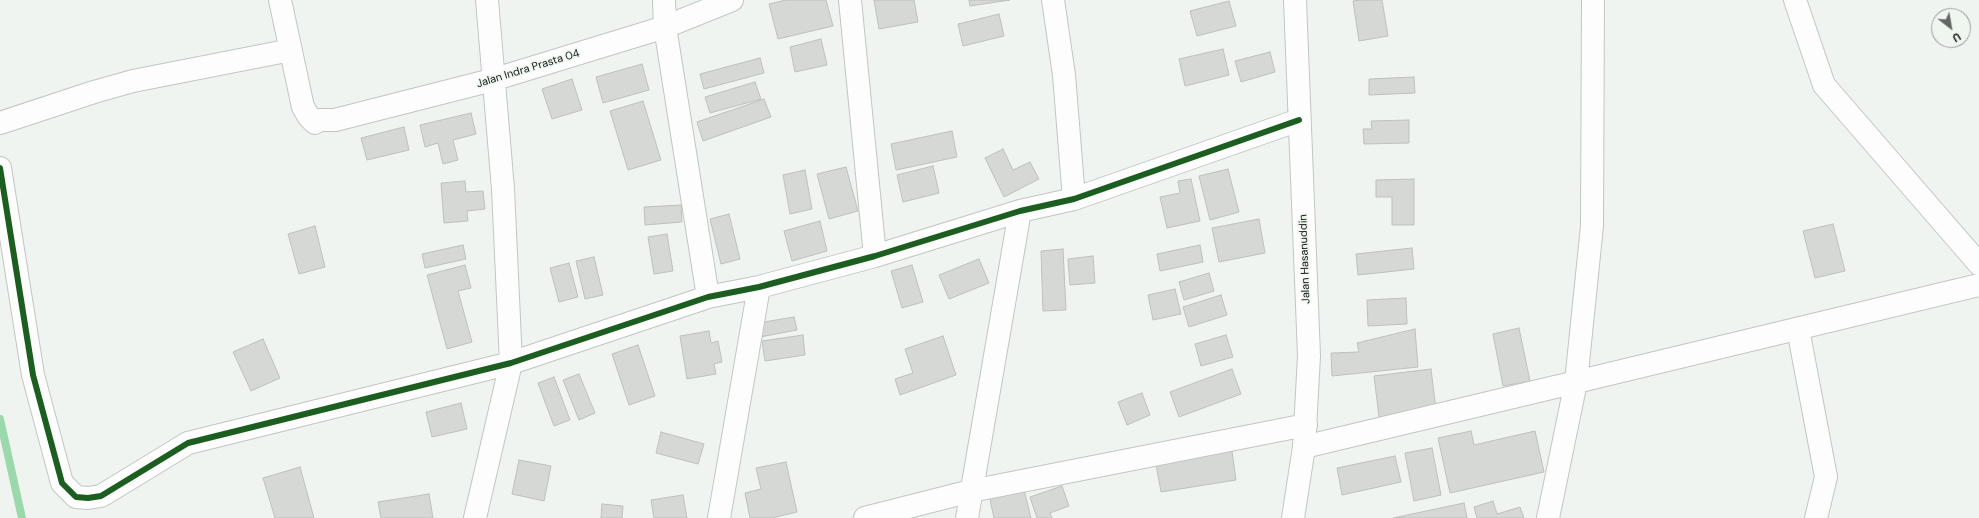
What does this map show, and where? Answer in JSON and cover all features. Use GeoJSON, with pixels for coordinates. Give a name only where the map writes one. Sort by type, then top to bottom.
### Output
{"type":"FeatureCollection","features":[{"type":"Feature","properties":{"kind":"street"},"geometry":{"type":"LineString","coordinates":[[0,123],[133,81],[291,50],[280,0]]}},
{"type":"Feature","properties":{"kind":"street"},"geometry":{"type":"LineString","coordinates":[[475,518],[511,363],[503,189],[492,80],[487,0]]}},
{"type":"Feature","properties":{"kind":"street"},"geometry":{"type":"LineString","coordinates":[[664,0],[665,27],[708,297]]}},
{"type":"Feature","properties":{"kind":"street","name":"Jalan Indra Prasta 04"},"geometry":{"type":"LineString","coordinates":[[291,50],[303,107],[309,117],[314,122],[319,120],[335,120],[492,80],[665,27],[732,0]]}},
{"type":"Feature","properties":{"kind":"street"},"geometry":{"type":"LineString","coordinates":[[850,0],[875,256]]}},
{"type":"Feature","properties":{"kind":"street"},"geometry":{"type":"LineString","coordinates":[[1053,0],[1064,75],[1074,198]]}},
{"type":"Feature","properties":{"kind":"street","name":"Jalan Hasanuddin"},"geometry":{"type":"LineString","coordinates":[[1292,518],[1304,447],[1309,356],[1295,0]]}},
{"type":"Feature","properties":{"kind":"street"},"geometry":{"type":"LineString","coordinates":[[1548,518],[1576,382],[1592,226],[1593,0]]}},
{"type":"Feature","properties":{"kind":"street"},"geometry":{"type":"LineString","coordinates":[[1795,0],[1824,85],[1979,264]]}},
{"type":"Feature","properties":{"kind":"street"},"geometry":{"type":"LineString","coordinates":[[0,168],[33,375],[62,483],[76,497],[88,498],[101,496],[188,443],[511,363],[708,297],[759,286],[875,256],[1020,211],[1074,198],[1299,120]]}},
{"type":"Feature","properties":{"kind":"street"},"geometry":{"type":"LineString","coordinates":[[967,518],[1020,211]]}},
{"type":"Feature","properties":{"kind":"street"},"geometry":{"type":"LineString","coordinates":[[1304,447],[1979,285]]}},
{"type":"Feature","properties":{"kind":"street"},"geometry":{"type":"LineString","coordinates":[[719,518],[759,286]]}},
{"type":"Feature","properties":{"kind":"street"},"geometry":{"type":"LineString","coordinates":[[1798,329],[1826,477],[1816,518]]}},
{"type":"Feature","properties":{"kind":"street"},"geometry":{"type":"LineString","coordinates":[[865,518],[971,491],[1306,425]]}},
{"type":"Feature","properties":{"kind":"building"},"geometry":{"type":"Polygon","coordinates":[[[786,0],[826,0],[833,26],[778,39],[769,4],[786,0]]]}},
{"type":"Feature","properties":{"kind":"building"},"geometry":{"type":"Polygon","coordinates":[[[874,0],[914,0],[918,22],[879,29],[874,0]]]}},
{"type":"Feature","properties":{"kind":"building"},"geometry":{"type":"Polygon","coordinates":[[[969,0],[1010,0],[970,6],[969,0]]]}},
{"type":"Feature","properties":{"kind":"building"},"geometry":{"type":"Polygon","coordinates":[[[1382,0],[1388,36],[1359,41],[1353,1],[1382,0]]]}},
{"type":"Feature","properties":{"kind":"building"},"geometry":{"type":"Polygon","coordinates":[[[1229,1],[1236,26],[1197,36],[1190,11],[1229,1]]]}},
{"type":"Feature","properties":{"kind":"building"},"geometry":{"type":"Polygon","coordinates":[[[999,14],[1004,36],[963,46],[958,24],[999,14]]]}},
{"type":"Feature","properties":{"kind":"building"},"geometry":{"type":"Polygon","coordinates":[[[821,39],[827,65],[795,72],[790,47],[821,39]]]}},
{"type":"Feature","properties":{"kind":"building"},"geometry":{"type":"Polygon","coordinates":[[[1223,49],[1229,75],[1185,86],[1179,59],[1223,49]]]}},
{"type":"Feature","properties":{"kind":"building"},"geometry":{"type":"Polygon","coordinates":[[[1270,52],[1275,72],[1241,82],[1235,61],[1270,52]]]}},
{"type":"Feature","properties":{"kind":"building"},"geometry":{"type":"Polygon","coordinates":[[[760,58],[764,73],[704,89],[700,74],[760,58]]]}},
{"type":"Feature","properties":{"kind":"building"},"geometry":{"type":"Polygon","coordinates":[[[642,64],[649,90],[603,103],[596,77],[642,64]]]}},
{"type":"Feature","properties":{"kind":"building"},"geometry":{"type":"Polygon","coordinates":[[[1414,77],[1415,93],[1369,95],[1369,79],[1414,77]]]}},
{"type":"Feature","properties":{"kind":"building"},"geometry":{"type":"Polygon","coordinates":[[[572,79],[582,110],[552,119],[542,89],[572,79]]]}},
{"type":"Feature","properties":{"kind":"building"},"geometry":{"type":"Polygon","coordinates":[[[755,82],[761,99],[710,113],[705,97],[755,82]]]}},
{"type":"Feature","properties":{"kind":"building"},"geometry":{"type":"Polygon","coordinates":[[[764,99],[771,117],[703,141],[697,122],[764,99]]]}},
{"type":"Feature","properties":{"kind":"building"},"geometry":{"type":"Polygon","coordinates":[[[643,101],[661,160],[628,170],[610,111],[643,101]]]}},
{"type":"Feature","properties":{"kind":"building"},"geometry":{"type":"Polygon","coordinates":[[[471,113],[476,134],[453,140],[458,160],[443,164],[438,143],[425,147],[420,125],[471,113]]]}},
{"type":"Feature","properties":{"kind":"building"},"geometry":{"type":"Polygon","coordinates":[[[1409,120],[1409,143],[1364,144],[1363,129],[1372,129],[1371,121],[1409,120]]]}},
{"type":"Feature","properties":{"kind":"building"},"geometry":{"type":"Polygon","coordinates":[[[404,127],[409,150],[367,160],[361,138],[404,127]]]}},
{"type":"Feature","properties":{"kind":"building"},"geometry":{"type":"Polygon","coordinates":[[[952,131],[957,157],[896,170],[891,144],[952,131]]]}},
{"type":"Feature","properties":{"kind":"building"},"geometry":{"type":"Polygon","coordinates":[[[1003,149],[1013,170],[1030,162],[1039,179],[1004,197],[985,158],[1003,149]]]}},
{"type":"Feature","properties":{"kind":"building"},"geometry":{"type":"Polygon","coordinates":[[[933,166],[939,193],[903,202],[897,175],[933,166]]]}},
{"type":"Feature","properties":{"kind":"building"},"geometry":{"type":"Polygon","coordinates":[[[846,167],[858,211],[829,219],[817,174],[846,167]]]}},
{"type":"Feature","properties":{"kind":"building"},"geometry":{"type":"Polygon","coordinates":[[[1228,169],[1239,212],[1210,220],[1199,176],[1228,169]]]}},
{"type":"Feature","properties":{"kind":"building"},"geometry":{"type":"Polygon","coordinates":[[[805,170],[812,209],[790,214],[783,175],[805,170]]]}},
{"type":"Feature","properties":{"kind":"building"},"geometry":{"type":"Polygon","coordinates":[[[1191,179],[1200,221],[1167,228],[1160,197],[1180,193],[1178,181],[1191,179]]]}},
{"type":"Feature","properties":{"kind":"building"},"geometry":{"type":"Polygon","coordinates":[[[1414,179],[1414,225],[1392,225],[1392,197],[1376,197],[1376,180],[1414,179]]]}},
{"type":"Feature","properties":{"kind":"building"},"geometry":{"type":"Polygon","coordinates":[[[465,181],[466,192],[483,191],[485,209],[467,211],[468,221],[444,223],[441,183],[465,181]]]}},
{"type":"Feature","properties":{"kind":"building"},"geometry":{"type":"Polygon","coordinates":[[[681,205],[682,222],[645,225],[644,207],[681,205]]]}},
{"type":"Feature","properties":{"kind":"building"},"geometry":{"type":"Polygon","coordinates":[[[729,214],[740,259],[721,264],[710,219],[729,214]]]}},
{"type":"Feature","properties":{"kind":"building"},"geometry":{"type":"Polygon","coordinates":[[[1259,219],[1265,253],[1219,262],[1212,228],[1259,219]]]}},
{"type":"Feature","properties":{"kind":"building"},"geometry":{"type":"Polygon","coordinates":[[[820,221],[827,251],[792,261],[784,231],[820,221]]]}},
{"type":"Feature","properties":{"kind":"building"},"geometry":{"type":"Polygon","coordinates":[[[1833,224],[1845,271],[1815,278],[1803,231],[1833,224]]]}},
{"type":"Feature","properties":{"kind":"building"},"geometry":{"type":"Polygon","coordinates":[[[315,226],[325,267],[299,274],[288,234],[315,226]]]}},
{"type":"Feature","properties":{"kind":"building"},"geometry":{"type":"Polygon","coordinates":[[[667,234],[673,271],[654,274],[648,237],[667,234]]]}},
{"type":"Feature","properties":{"kind":"building"},"geometry":{"type":"Polygon","coordinates":[[[463,245],[466,259],[425,268],[422,254],[463,245]]]}},
{"type":"Feature","properties":{"kind":"building"},"geometry":{"type":"Polygon","coordinates":[[[1200,245],[1203,262],[1160,271],[1157,254],[1200,245]]]}},
{"type":"Feature","properties":{"kind":"building"},"geometry":{"type":"Polygon","coordinates":[[[1412,248],[1414,269],[1358,275],[1356,254],[1412,248]]]}},
{"type":"Feature","properties":{"kind":"building"},"geometry":{"type":"Polygon","coordinates":[[[1063,249],[1066,310],[1043,311],[1041,251],[1063,249]]]}},
{"type":"Feature","properties":{"kind":"building"},"geometry":{"type":"Polygon","coordinates":[[[1093,256],[1095,283],[1070,285],[1068,259],[1093,256]]]}},
{"type":"Feature","properties":{"kind":"building"},"geometry":{"type":"Polygon","coordinates":[[[594,257],[603,295],[585,299],[576,261],[594,257]]]}},
{"type":"Feature","properties":{"kind":"building"},"geometry":{"type":"Polygon","coordinates":[[[979,259],[989,283],[949,299],[939,275],[979,259]]]}},
{"type":"Feature","properties":{"kind":"building"},"geometry":{"type":"Polygon","coordinates":[[[569,263],[578,297],[559,302],[550,268],[569,263]]]}},
{"type":"Feature","properties":{"kind":"building"},"geometry":{"type":"Polygon","coordinates":[[[465,265],[471,288],[458,291],[472,342],[447,349],[427,275],[465,265]]]}},
{"type":"Feature","properties":{"kind":"building"},"geometry":{"type":"Polygon","coordinates":[[[912,265],[923,302],[902,308],[891,271],[912,265]]]}},
{"type":"Feature","properties":{"kind":"building"},"geometry":{"type":"Polygon","coordinates":[[[1209,273],[1214,291],[1184,300],[1179,282],[1209,273]]]}},
{"type":"Feature","properties":{"kind":"building"},"geometry":{"type":"Polygon","coordinates":[[[1175,289],[1181,314],[1153,320],[1148,295],[1175,289]]]}},
{"type":"Feature","properties":{"kind":"building"},"geometry":{"type":"Polygon","coordinates":[[[1221,295],[1227,315],[1189,327],[1183,307],[1221,295]]]}},
{"type":"Feature","properties":{"kind":"building"},"geometry":{"type":"Polygon","coordinates":[[[1406,298],[1407,324],[1368,326],[1367,300],[1406,298]]]}},
{"type":"Feature","properties":{"kind":"building"},"geometry":{"type":"Polygon","coordinates":[[[794,317],[797,330],[760,337],[758,323],[794,317]]]}},
{"type":"Feature","properties":{"kind":"building"},"geometry":{"type":"Polygon","coordinates":[[[1519,328],[1530,381],[1503,386],[1493,334],[1519,328]]]}},
{"type":"Feature","properties":{"kind":"building"},"geometry":{"type":"Polygon","coordinates":[[[1415,329],[1418,367],[1332,376],[1331,353],[1359,352],[1357,343],[1415,329]]]}},
{"type":"Feature","properties":{"kind":"building"},"geometry":{"type":"Polygon","coordinates":[[[709,331],[711,343],[718,341],[722,362],[714,364],[716,374],[687,379],[680,336],[709,331]]]}},
{"type":"Feature","properties":{"kind":"building"},"geometry":{"type":"Polygon","coordinates":[[[803,335],[805,355],[765,361],[762,341],[803,335]]]}},
{"type":"Feature","properties":{"kind":"building"},"geometry":{"type":"Polygon","coordinates":[[[1226,335],[1233,357],[1201,366],[1195,344],[1226,335]]]}},
{"type":"Feature","properties":{"kind":"building"},"geometry":{"type":"Polygon","coordinates":[[[943,336],[956,375],[900,395],[895,379],[913,373],[905,349],[943,336]]]}},
{"type":"Feature","properties":{"kind":"building"},"geometry":{"type":"Polygon","coordinates":[[[263,339],[280,378],[251,391],[233,352],[263,339]]]}},
{"type":"Feature","properties":{"kind":"building"},"geometry":{"type":"Polygon","coordinates":[[[638,345],[655,396],[629,405],[612,354],[638,345]]]}},
{"type":"Feature","properties":{"kind":"building"},"geometry":{"type":"Polygon","coordinates":[[[1232,369],[1241,394],[1179,417],[1170,392],[1232,369]]]}},
{"type":"Feature","properties":{"kind":"building"},"geometry":{"type":"Polygon","coordinates":[[[1431,369],[1436,410],[1379,417],[1374,376],[1431,369]]]}},
{"type":"Feature","properties":{"kind":"building"},"geometry":{"type":"Polygon","coordinates":[[[579,374],[595,413],[579,420],[563,380],[579,374]]]}},
{"type":"Feature","properties":{"kind":"building"},"geometry":{"type":"Polygon","coordinates":[[[554,377],[570,420],[554,426],[538,383],[554,377]]]}},
{"type":"Feature","properties":{"kind":"building"},"geometry":{"type":"Polygon","coordinates":[[[1142,393],[1150,415],[1127,425],[1118,402],[1142,393]]]}},
{"type":"Feature","properties":{"kind":"building"},"geometry":{"type":"Polygon","coordinates":[[[461,403],[467,429],[432,437],[426,412],[461,403]]]}},
{"type":"Feature","properties":{"kind":"building"},"geometry":{"type":"Polygon","coordinates":[[[1471,431],[1474,445],[1535,431],[1544,472],[1450,493],[1438,438],[1471,431]]]}},
{"type":"Feature","properties":{"kind":"building"},"geometry":{"type":"Polygon","coordinates":[[[661,432],[704,444],[698,464],[656,453],[661,432]]]}},
{"type":"Feature","properties":{"kind":"building"},"geometry":{"type":"Polygon","coordinates":[[[1432,448],[1441,495],[1414,501],[1405,453],[1432,448]]]}},
{"type":"Feature","properties":{"kind":"building"},"geometry":{"type":"Polygon","coordinates":[[[1232,451],[1236,480],[1161,492],[1156,464],[1232,451]]]}},
{"type":"Feature","properties":{"kind":"building"},"geometry":{"type":"Polygon","coordinates":[[[1395,456],[1401,482],[1342,495],[1337,468],[1395,456]]]}},
{"type":"Feature","properties":{"kind":"building"},"geometry":{"type":"Polygon","coordinates":[[[519,460],[551,466],[544,501],[512,494],[519,460]]]}},
{"type":"Feature","properties":{"kind":"building"},"geometry":{"type":"Polygon","coordinates":[[[786,462],[797,512],[772,518],[750,518],[745,493],[761,489],[756,468],[786,462]]]}},
{"type":"Feature","properties":{"kind":"building"},"geometry":{"type":"Polygon","coordinates":[[[300,467],[314,518],[275,518],[263,478],[300,467]]]}},
{"type":"Feature","properties":{"kind":"building"},"geometry":{"type":"Polygon","coordinates":[[[1023,486],[1031,518],[994,518],[989,495],[1023,486]]]}},
{"type":"Feature","properties":{"kind":"building"},"geometry":{"type":"Polygon","coordinates":[[[1062,486],[1069,506],[1050,513],[1052,518],[1037,518],[1030,497],[1062,486]]]}},
{"type":"Feature","properties":{"kind":"building"},"geometry":{"type":"Polygon","coordinates":[[[429,494],[433,518],[381,518],[378,502],[429,494]]]}},
{"type":"Feature","properties":{"kind":"building"},"geometry":{"type":"Polygon","coordinates":[[[683,495],[687,518],[654,518],[651,500],[683,495]]]}},
{"type":"Feature","properties":{"kind":"building"},"geometry":{"type":"Polygon","coordinates":[[[1493,501],[1497,514],[1520,507],[1524,518],[1477,518],[1474,507],[1493,501]]]}},
{"type":"Feature","properties":{"kind":"building"},"geometry":{"type":"Polygon","coordinates":[[[1464,503],[1467,518],[1393,518],[1464,503]]]}},
{"type":"Feature","properties":{"kind":"building"},"geometry":{"type":"Polygon","coordinates":[[[602,504],[623,506],[622,518],[601,518],[602,504]]]}},
{"type":"Feature","properties":{"kind":"waterway"},"geometry":{"type":"LineString","coordinates":[[0,419],[22,518]]}},
{"type":"Feature","properties":{"kind":"cycle path"},"geometry":{"type":"LineString","coordinates":[[0,168],[33,375],[62,483],[76,497],[88,498],[101,496],[188,443],[511,363],[708,297],[759,287],[875,256],[1020,211],[1074,199],[1299,120]]}}]}
